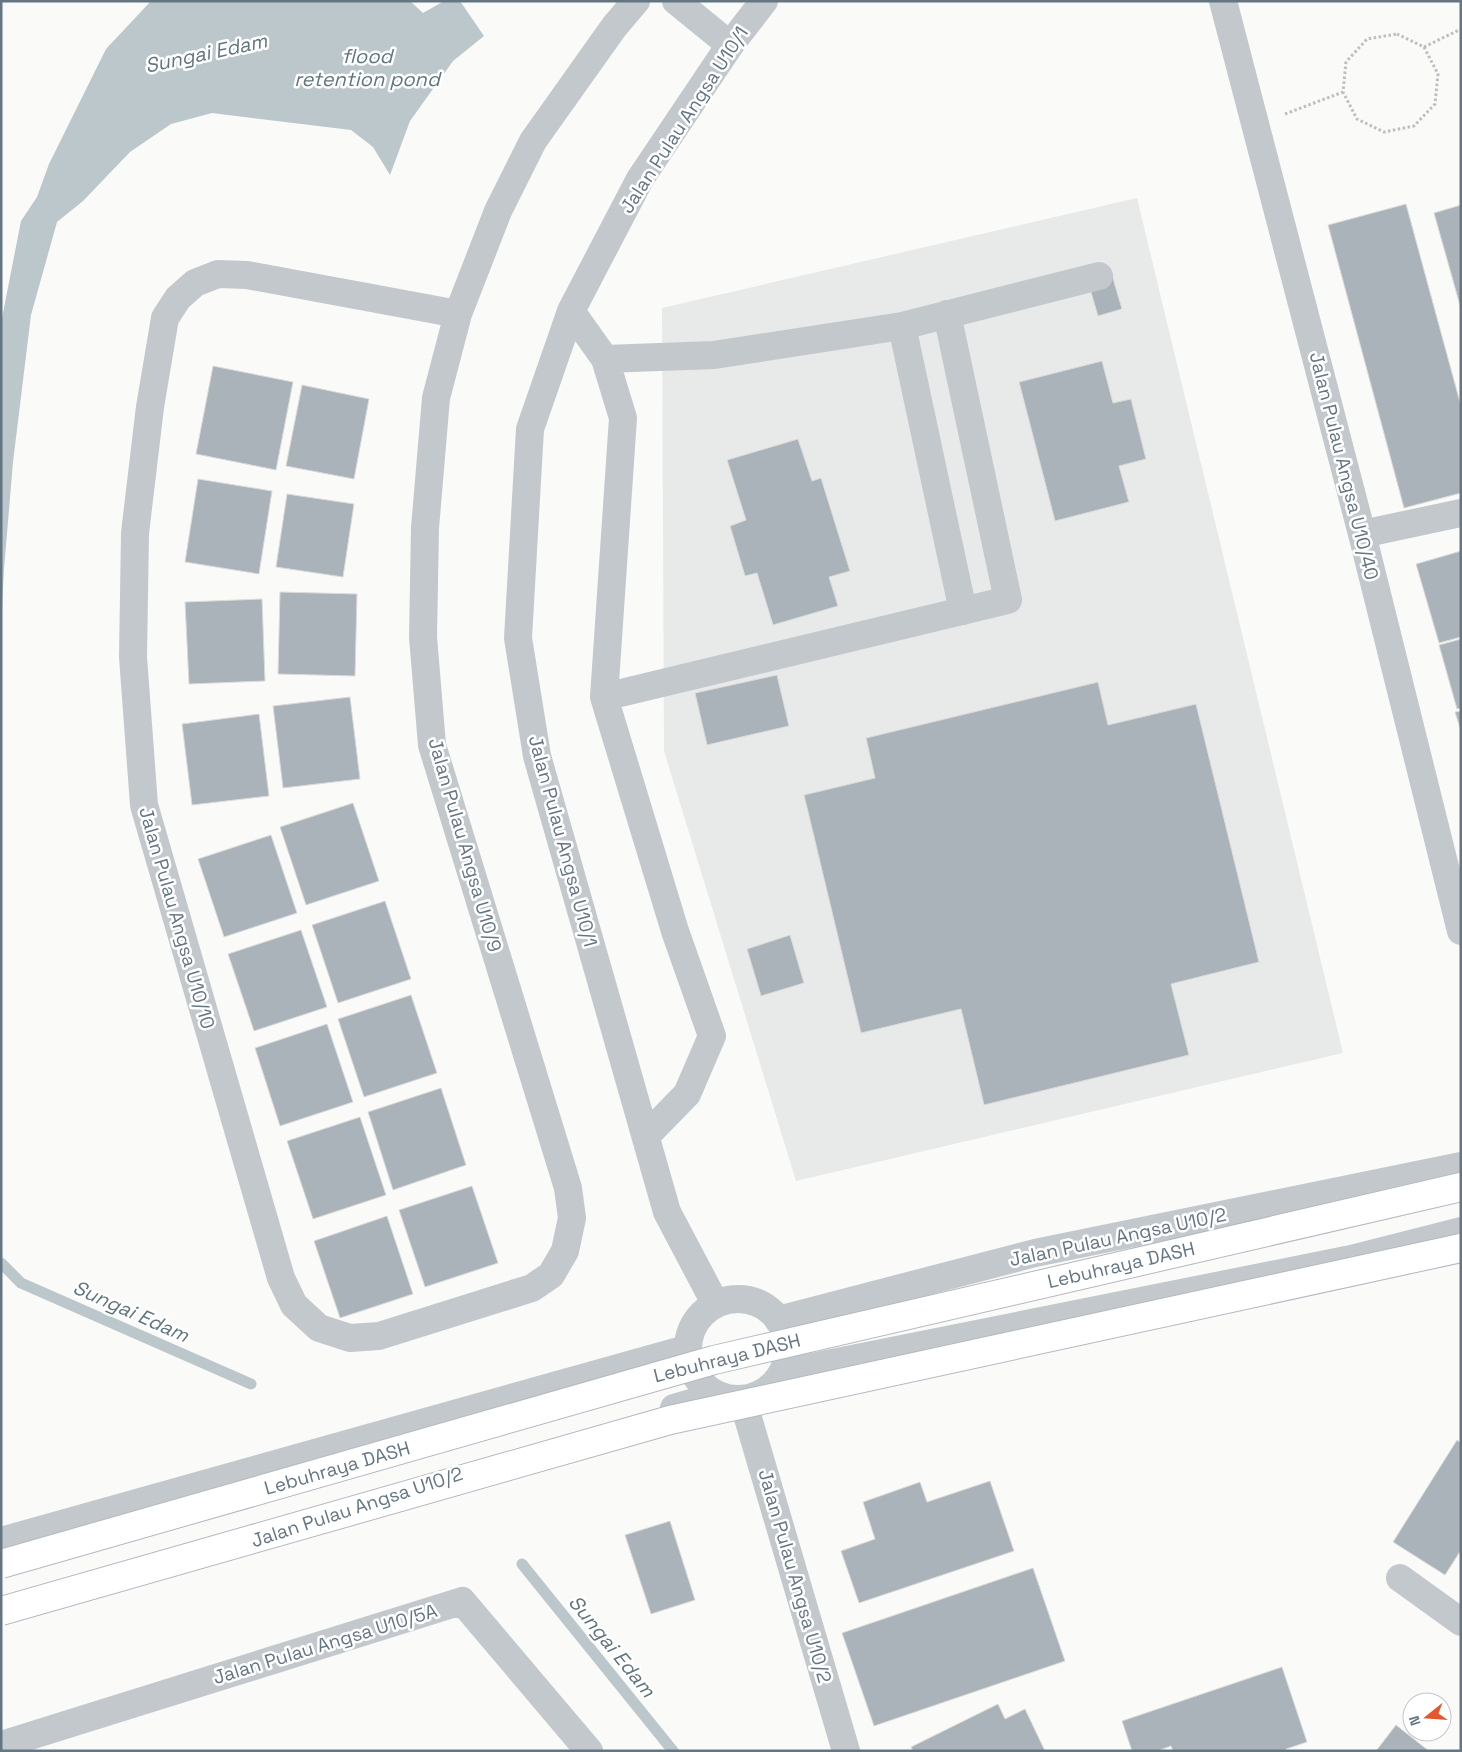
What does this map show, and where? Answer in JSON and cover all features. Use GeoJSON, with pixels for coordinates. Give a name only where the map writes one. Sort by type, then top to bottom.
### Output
{"type":"FeatureCollection","features":[{"type":"Feature","properties":{"kind":"highway","name":"Lebuhraya DASH"},"geometry":{"type":"LineString","coordinates":[[1,1564],[714,1360],[1461,1187]]}},
{"type":"Feature","properties":{"kind":"highway"},"geometry":{"type":"LineString","coordinates":[[1,1611],[670,1420],[1461,1248]]}},
{"type":"Feature","properties":{"kind":"street","name":"Jalan Pulau Angsa U10/9"},"geometry":{"type":"LineString","coordinates":[[437,1318],[532,1288],[551,1275],[565,1251],[572,1218],[568,1188],[432,745],[423,637],[425,528],[436,398],[458,314],[498,211],[533,141],[614,27],[636,1]]}},
{"type":"Feature","properties":{"kind":"street"},"geometry":{"type":"LineString","coordinates":[[676,1],[730,45]]}},
{"type":"Feature","properties":{"kind":"street","name":"Jalan Pulau Angsa U10/1"},"geometry":{"type":"LineString","coordinates":[[715,1303],[667,1212],[537,756],[518,638],[530,429],[571,311],[640,179],[730,45],[764,1]]}},
{"type":"Feature","properties":{"kind":"street","name":"Jalan Pulau Angsa U10/40"},"geometry":{"type":"LineString","coordinates":[[1223,1],[1362,534],[1461,931]]}},
{"type":"Feature","properties":{"kind":"street","name":"Jalan Pulau Angsa U10/10"},"geometry":{"type":"LineString","coordinates":[[437,1318],[379,1336],[350,1338],[319,1328],[294,1305],[281,1278],[144,806],[133,657],[135,533],[150,406],[165,318],[178,298],[195,283],[218,274],[247,275],[458,314]]}},
{"type":"Feature","properties":{"kind":"street"},"geometry":{"type":"LineString","coordinates":[[605,359],[714,355],[902,326],[1099,276]]}},
{"type":"Feature","properties":{"kind":"street"},"geometry":{"type":"LineString","coordinates":[[571,311],[605,359],[623,418],[604,697],[675,931],[712,1036],[687,1094],[646,1136]]}},
{"type":"Feature","properties":{"kind":"street"},"geometry":{"type":"LineString","coordinates":[[604,697],[1008,600],[947,314]]}},
{"type":"Feature","properties":{"kind":"street"},"geometry":{"type":"LineString","coordinates":[[902,326],[963,611]]}},
{"type":"Feature","properties":{"kind":"street"},"geometry":{"type":"LineString","coordinates":[[1362,534],[1461,513]]}},
{"type":"Feature","properties":{"kind":"street","name":"Jalan Pulau Angsa U10/2"},"geometry":{"type":"LineString","coordinates":[[778,1320],[1035,1253],[1461,1166]]}},
{"type":"Feature","properties":{"kind":"street"},"geometry":{"type":"LineString","coordinates":[[782,1373],[1350,1259],[1461,1231]]}},
{"type":"Feature","properties":{"kind":"street"},"geometry":{"type":"LineString","coordinates":[[744,1298],[771,1309],[787,1333],[787,1364],[771,1389],[743,1401],[715,1396],[694,1377],[686,1349],[694,1322],[715,1303],[744,1298]]}},
{"type":"Feature","properties":{"kind":"street"},"geometry":{"type":"LineString","coordinates":[[1,1542],[686,1349]]}},
{"type":"Feature","properties":{"kind":"street","name":"Jalan Pulau Angsa U10/2"},"geometry":{"type":"LineString","coordinates":[[1,1624],[552,1442],[715,1396]]}},
{"type":"Feature","properties":{"kind":"street","name":"Jalan Pulau Angsa U10/2"},"geometry":{"type":"LineString","coordinates":[[743,1401],[846,1751]]}},
{"type":"Feature","properties":{"kind":"street"},"geometry":{"type":"LineString","coordinates":[[1400,1578],[1461,1622]]}},
{"type":"Feature","properties":{"kind":"street","name":"Jalan Pulau Angsa U10/5A"},"geometry":{"type":"LineString","coordinates":[[1,1745],[462,1601],[589,1751]]}},
{"type":"Feature","properties":{"kind":"path"},"geometry":{"type":"LineString","coordinates":[[1424,47],[1461,29]]}},
{"type":"Feature","properties":{"kind":"path"},"geometry":{"type":"LineString","coordinates":[[1396,34],[1424,47],[1438,74],[1438,82],[1434,104],[1414,126],[1384,132],[1357,119],[1342,92],[1346,62],[1367,39],[1396,34]]}},
{"type":"Feature","properties":{"kind":"path"},"geometry":{"type":"LineString","coordinates":[[1256,126],[1342,92]]}},
{"type":"Feature","properties":{"kind":"shaded area"},"geometry":{"type":"Polygon","coordinates":[[[1137,198],[1343,1053],[796,1181],[664,751],[662,308],[1137,198]]]}},
{"type":"Feature","properties":{"kind":"water","name":"flood retention pond"},"geometry":{"type":"Polygon","coordinates":[[[151,1],[410,1],[423,13],[444,1],[460,1],[484,36],[453,61],[410,121],[390,175],[373,147],[351,130],[212,113],[171,124],[130,152],[83,201],[57,222],[31,315],[13,462],[1,626],[1,323],[21,221],[37,197],[49,164],[106,49],[151,1]]]}},
{"type":"Feature","properties":{"kind":"building"},"geometry":{"type":"Polygon","coordinates":[[[1406,204],[1461,406],[1461,493],[1404,508],[1328,225],[1406,204]]]}},
{"type":"Feature","properties":{"kind":"building"},"geometry":{"type":"Polygon","coordinates":[[[1461,205],[1461,309],[1434,213],[1461,205]]]}},
{"type":"Feature","properties":{"kind":"building"},"geometry":{"type":"Polygon","coordinates":[[[1112,275],[1122,309],[1098,316],[1088,282],[1112,275]]]}},
{"type":"Feature","properties":{"kind":"building"},"geometry":{"type":"Polygon","coordinates":[[[1102,361],[1113,403],[1131,399],[1146,459],[1119,466],[1129,502],[1055,521],[1019,382],[1102,361]]]}},
{"type":"Feature","properties":{"kind":"building"},"geometry":{"type":"Polygon","coordinates":[[[213,366],[293,382],[276,470],[196,454],[213,366]]]}},
{"type":"Feature","properties":{"kind":"building"},"geometry":{"type":"Polygon","coordinates":[[[302,385],[369,399],[354,479],[286,466],[302,385]]]}},
{"type":"Feature","properties":{"kind":"building"},"geometry":{"type":"Polygon","coordinates":[[[798,439],[812,481],[821,478],[850,571],[829,577],[838,606],[773,625],[757,573],[745,576],[730,526],[746,520],[727,460],[798,439]]]}},
{"type":"Feature","properties":{"kind":"building"},"geometry":{"type":"Polygon","coordinates":[[[198,479],[272,491],[259,574],[185,562],[198,479]]]}},
{"type":"Feature","properties":{"kind":"building"},"geometry":{"type":"Polygon","coordinates":[[[287,494],[354,504],[343,577],[276,567],[287,494]]]}},
{"type":"Feature","properties":{"kind":"building"},"geometry":{"type":"Polygon","coordinates":[[[1461,551],[1461,637],[1439,643],[1416,564],[1461,551]]]}},
{"type":"Feature","properties":{"kind":"building"},"geometry":{"type":"Polygon","coordinates":[[[280,592],[357,594],[355,676],[278,674],[280,592]]]}},
{"type":"Feature","properties":{"kind":"building"},"geometry":{"type":"Polygon","coordinates":[[[262,599],[265,681],[189,684],[185,602],[262,599]]]}},
{"type":"Feature","properties":{"kind":"building"},"geometry":{"type":"Polygon","coordinates":[[[1461,639],[1461,708],[1457,709],[1439,645],[1461,639]]]}},
{"type":"Feature","properties":{"kind":"building"},"geometry":{"type":"Polygon","coordinates":[[[777,675],[789,726],[707,745],[695,693],[777,675]]]}},
{"type":"Feature","properties":{"kind":"building"},"geometry":{"type":"Polygon","coordinates":[[[1098,682],[1108,725],[1196,704],[1259,962],[1171,984],[1189,1055],[984,1105],[961,1009],[861,1033],[804,795],[875,778],[866,738],[1098,682]]]}},
{"type":"Feature","properties":{"kind":"building"},"geometry":{"type":"Polygon","coordinates":[[[350,697],[360,779],[283,788],[273,706],[350,697]]]}},
{"type":"Feature","properties":{"kind":"building"},"geometry":{"type":"Polygon","coordinates":[[[1461,711],[1461,731],[1455,712],[1461,711]]]}},
{"type":"Feature","properties":{"kind":"building"},"geometry":{"type":"Polygon","coordinates":[[[259,714],[269,796],[192,805],[182,724],[259,714]]]}},
{"type":"Feature","properties":{"kind":"building"},"geometry":{"type":"Polygon","coordinates":[[[353,803],[379,881],[306,905],[280,827],[353,803]]]}},
{"type":"Feature","properties":{"kind":"building"},"geometry":{"type":"Polygon","coordinates":[[[271,835],[297,913],[224,937],[198,859],[271,835]]]}},
{"type":"Feature","properties":{"kind":"building"},"geometry":{"type":"Polygon","coordinates":[[[385,901],[411,979],[338,1003],[312,925],[385,901]]]}},
{"type":"Feature","properties":{"kind":"building"},"geometry":{"type":"Polygon","coordinates":[[[301,930],[327,1007],[254,1031],[228,954],[301,930]]]}},
{"type":"Feature","properties":{"kind":"building"},"geometry":{"type":"Polygon","coordinates":[[[790,935],[804,983],[761,996],[747,949],[790,935]]]}},
{"type":"Feature","properties":{"kind":"building"},"geometry":{"type":"Polygon","coordinates":[[[411,995],[437,1073],[364,1097],[338,1019],[411,995]]]}},
{"type":"Feature","properties":{"kind":"building"},"geometry":{"type":"Polygon","coordinates":[[[327,1024],[353,1102],[280,1126],[255,1048],[327,1024]]]}},
{"type":"Feature","properties":{"kind":"building"},"geometry":{"type":"Polygon","coordinates":[[[441,1088],[466,1165],[393,1190],[368,1112],[441,1088]]]}},
{"type":"Feature","properties":{"kind":"building"},"geometry":{"type":"Polygon","coordinates":[[[360,1117],[386,1195],[313,1219],[287,1141],[360,1117]]]}},
{"type":"Feature","properties":{"kind":"building"},"geometry":{"type":"Polygon","coordinates":[[[472,1186],[498,1263],[425,1287],[399,1210],[472,1186]]]}},
{"type":"Feature","properties":{"kind":"building"},"geometry":{"type":"Polygon","coordinates":[[[387,1216],[413,1294],[340,1318],[314,1241],[387,1216]]]}},
{"type":"Feature","properties":{"kind":"building"},"geometry":{"type":"Polygon","coordinates":[[[1457,1440],[1461,1443],[1461,1550],[1445,1575],[1393,1542],[1457,1440]]]}},
{"type":"Feature","properties":{"kind":"building"},"geometry":{"type":"Polygon","coordinates":[[[990,1481],[1014,1551],[859,1603],[841,1551],[875,1539],[863,1502],[920,1482],[927,1502],[990,1481]]]}},
{"type":"Feature","properties":{"kind":"building"},"geometry":{"type":"Polygon","coordinates":[[[670,1521],[695,1600],[651,1614],[625,1535],[670,1521]]]}},
{"type":"Feature","properties":{"kind":"building"},"geometry":{"type":"Polygon","coordinates":[[[1033,1568],[1065,1661],[874,1726],[842,1633],[1033,1568]]]}},
{"type":"Feature","properties":{"kind":"building"},"geometry":{"type":"Polygon","coordinates":[[[1282,1667],[1307,1742],[1286,1749],[1286,1751],[1173,1751],[1171,1746],[1157,1751],[1132,1751],[1122,1721],[1282,1667]]]}},
{"type":"Feature","properties":{"kind":"building"},"geometry":{"type":"Polygon","coordinates":[[[998,1704],[1005,1719],[1025,1709],[1045,1751],[913,1751],[911,1747],[998,1704]]]}},
{"type":"Feature","properties":{"kind":"building"},"geometry":{"type":"Polygon","coordinates":[[[1396,1725],[1402,1730],[1402,1742],[1418,1742],[1429,1751],[1376,1751],[1396,1725]]]}},
{"type":"Feature","properties":{"kind":"waterway","name":"Sungai Edam"},"geometry":{"type":"LineString","coordinates":[[1,1263],[21,1283],[251,1384]]}},
{"type":"Feature","properties":{"kind":"waterway","name":"Sungai Edam"},"geometry":{"type":"LineString","coordinates":[[522,1564],[673,1751]]}}]}
